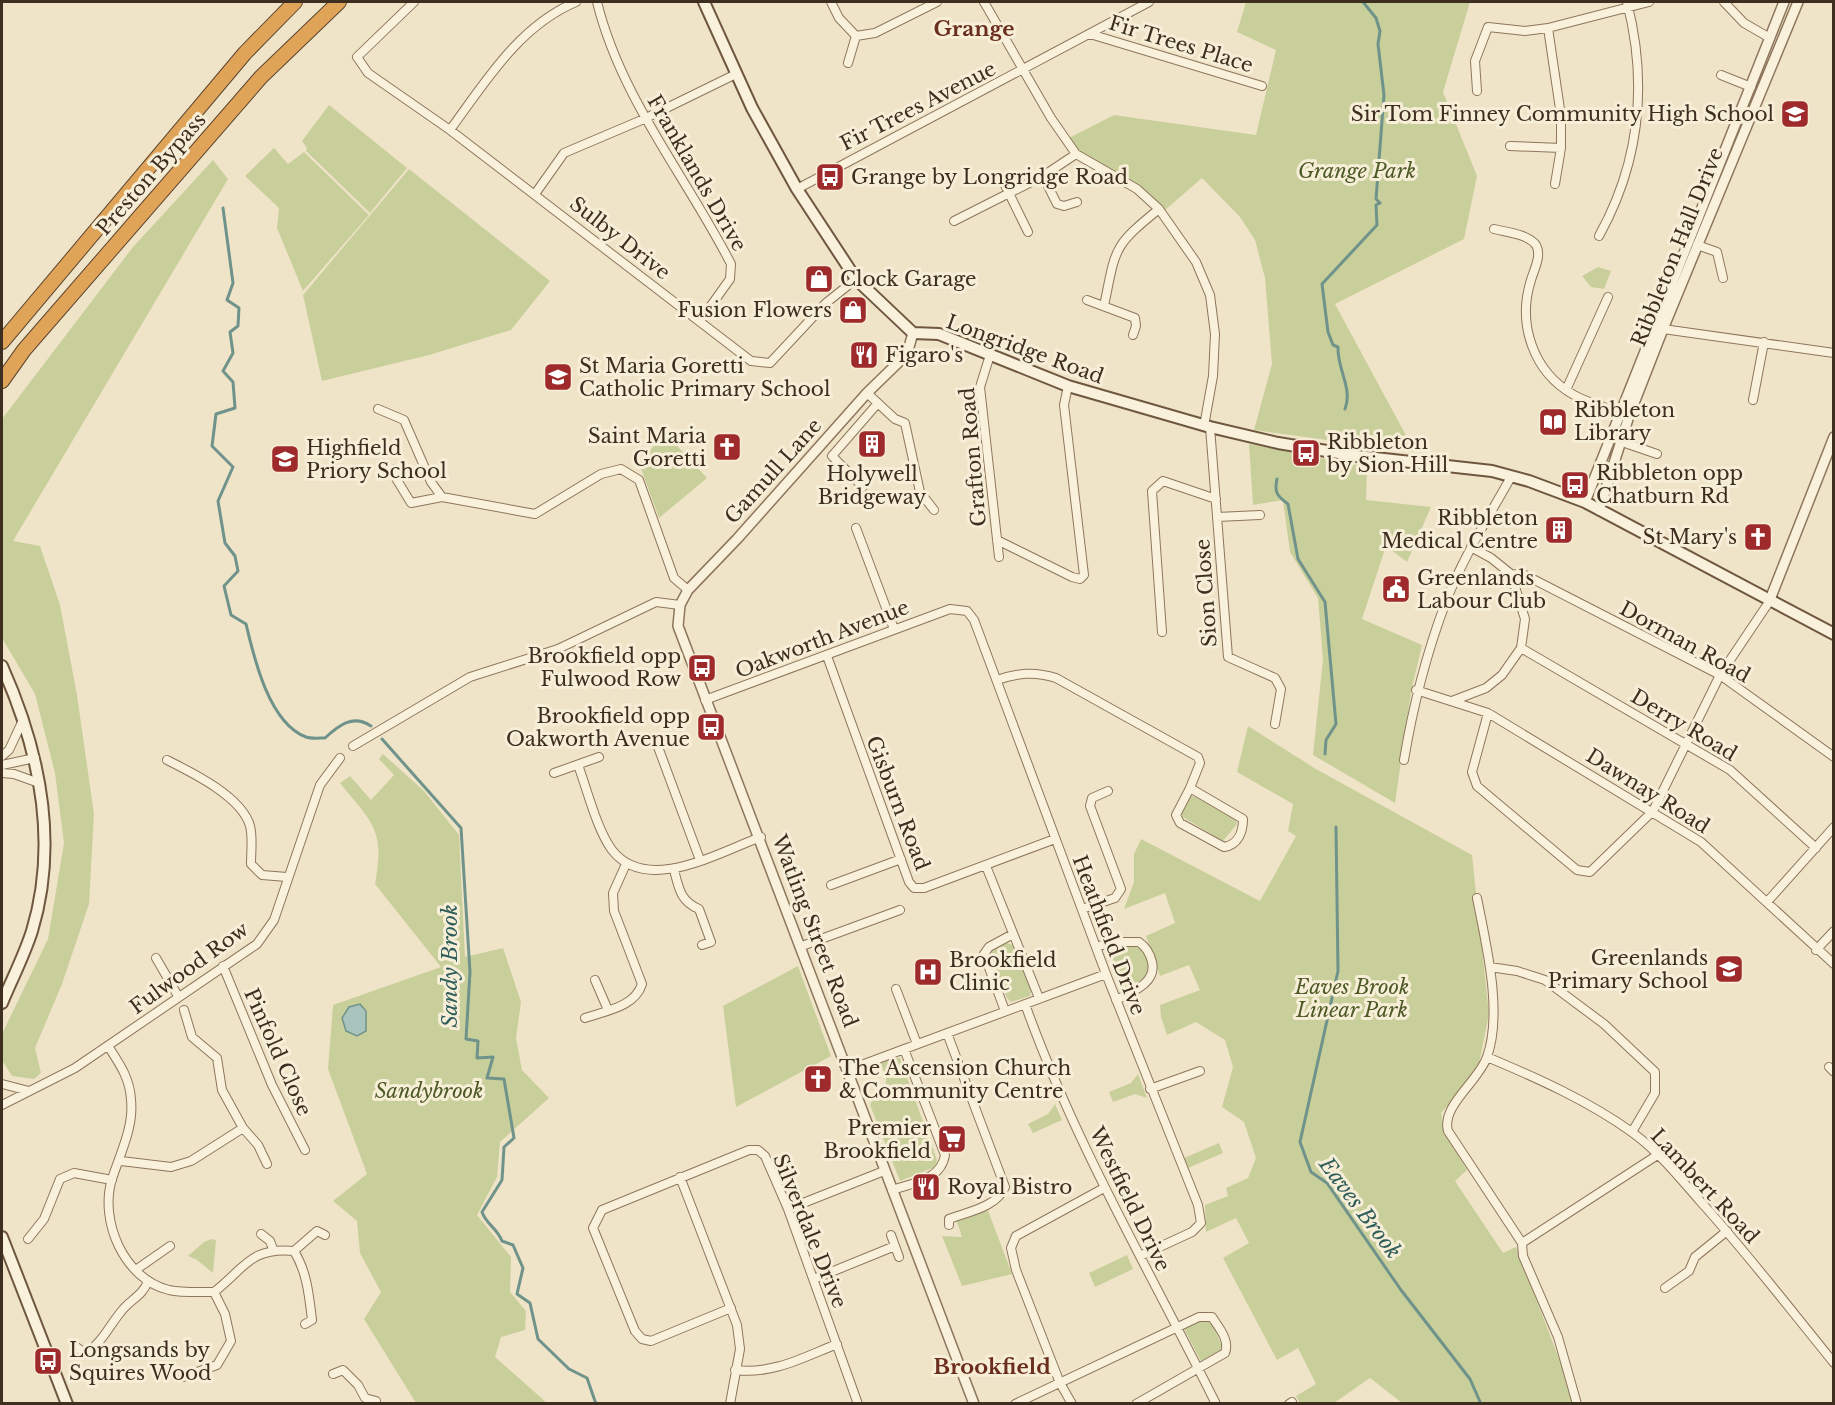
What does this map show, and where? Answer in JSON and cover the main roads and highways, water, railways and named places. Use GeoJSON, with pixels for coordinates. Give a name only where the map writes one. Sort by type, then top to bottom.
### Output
{"type":"FeatureCollection","features":[{"type":"Feature","properties":{"kind":"highway","name":"Preston Bypass"},"geometry":{"type":"LineString","coordinates":[[2,340],[245,53],[295,2]]}},
{"type":"Feature","properties":{"kind":"highway","name":"Preston Bypass"},"geometry":{"type":"LineString","coordinates":[[2,382],[15,362],[261,77],[339,2]]}},
{"type":"Feature","properties":{"kind":"main road","name":"Longridge Road"},"geometry":{"type":"LineString","coordinates":[[704,2],[752,108],[797,189],[856,279],[913,333],[939,334],[1068,386],[1207,426],[1278,443],[1357,456],[1492,471],[1511,477],[1585,502],[1769,602],[1833,634]]}},
{"type":"Feature","properties":{"kind":"main road"},"geometry":{"type":"LineString","coordinates":[[2,666],[24,718],[34,758],[45,844],[42,890],[23,958],[4,993],[2,1003]]}},
{"type":"Feature","properties":{"kind":"main road"},"geometry":{"type":"LineString","coordinates":[[2,1237],[67,1404]]}},
{"type":"Feature","properties":{"kind":"water"},"geometry":{"type":"Polygon","coordinates":[[[360,1004],[366,1011],[366,1031],[357,1036],[346,1031],[342,1018],[349,1007],[360,1004]]]}},
{"type":"Feature","properties":{"kind":"waterway","name":"Eaves Brook"},"geometry":{"type":"LineString","coordinates":[[1345,409],[1346,386],[1338,347],[1333,345],[1328,332],[1322,284],[1377,225],[1376,205],[1380,203],[1376,199],[1384,95],[1378,44],[1380,31],[1376,18],[1363,2]]}},
{"type":"Feature","properties":{"kind":"waterway","name":"Sandy Brook"},"geometry":{"type":"LineString","coordinates":[[223,208],[233,283],[227,300],[239,308],[238,326],[230,332],[233,353],[223,371],[233,382],[235,408],[216,414],[212,446],[233,467],[218,501],[225,543],[235,556],[238,571],[224,586],[231,615],[246,624],[265,688],[282,718],[293,730],[308,738],[325,738],[341,725],[352,721],[371,726]]}},
{"type":"Feature","properties":{"kind":"waterway"},"geometry":{"type":"LineString","coordinates":[[1277,479],[1277,493],[1288,504],[1298,559],[1325,602],[1336,724],[1326,740],[1325,754]]}},
{"type":"Feature","properties":{"kind":"waterway","name":"Sandy Brook"},"geometry":{"type":"LineString","coordinates":[[382,739],[461,828],[470,972],[466,1039],[478,1041],[477,1058],[493,1057],[487,1078],[504,1079],[514,1138],[504,1147],[502,1180],[482,1212],[502,1241],[513,1245],[523,1268],[517,1294],[530,1303],[538,1339],[569,1369],[587,1378],[596,1404]]}},
{"type":"Feature","properties":{"kind":"waterway","name":"Eaves Brook"},"geometry":{"type":"LineString","coordinates":[[1336,827],[1338,971],[1300,1142],[1311,1172],[1327,1183],[1401,1290],[1470,1379],[1481,1404]]}},
{"type":"Feature","properties":{"kind":"place","name":"Sir Tom Finney Community High School"},"geometry":{"type":"Point","coordinates":[1795,114]}},
{"type":"Feature","properties":{"kind":"place","name":"Grange by Longridge Road"},"geometry":{"type":"Point","coordinates":[830,177]}},
{"type":"Feature","properties":{"kind":"place","name":"Clock Garage"},"geometry":{"type":"Point","coordinates":[819,279]}},
{"type":"Feature","properties":{"kind":"place","name":"Fusion Flowers"},"geometry":{"type":"Point","coordinates":[853,310]}},
{"type":"Feature","properties":{"kind":"place","name":"Figaro's"},"geometry":{"type":"Point","coordinates":[864,355]}},
{"type":"Feature","properties":{"kind":"place","name":"St Maria Goretti Catholic Primary School"},"geometry":{"type":"Point","coordinates":[558,377]}},
{"type":"Feature","properties":{"kind":"place","name":"Ribbleton Library"},"geometry":{"type":"Point","coordinates":[1553,422]}},
{"type":"Feature","properties":{"kind":"place","name":"Holywell Bridgeway"},"geometry":{"type":"Point","coordinates":[872,444]}},
{"type":"Feature","properties":{"kind":"place","name":"Saint Maria Goretti"},"geometry":{"type":"Point","coordinates":[727,447]}},
{"type":"Feature","properties":{"kind":"place","name":"Ribbleton by Sion Hill"},"geometry":{"type":"Point","coordinates":[1306,453]}},
{"type":"Feature","properties":{"kind":"place","name":"Highfield Priory School"},"geometry":{"type":"Point","coordinates":[285,459]}},
{"type":"Feature","properties":{"kind":"place","name":"Ribbleton opp Chatburn Rd"},"geometry":{"type":"Point","coordinates":[1575,485]}},
{"type":"Feature","properties":{"kind":"place","name":"Ribbleton Medical Centre"},"geometry":{"type":"Point","coordinates":[1559,530]}},
{"type":"Feature","properties":{"kind":"place","name":"St Mary's"},"geometry":{"type":"Point","coordinates":[1758,537]}},
{"type":"Feature","properties":{"kind":"place","name":"Greenlands Labour Club"},"geometry":{"type":"Point","coordinates":[1396,589]}},
{"type":"Feature","properties":{"kind":"place","name":"Brookfield opp Fulwood Row"},"geometry":{"type":"Point","coordinates":[702,668]}},
{"type":"Feature","properties":{"kind":"place","name":"Brookfield opp Oakworth Avenue"},"geometry":{"type":"Point","coordinates":[711,727]}},
{"type":"Feature","properties":{"kind":"place","name":"Greenlands Primary School"},"geometry":{"type":"Point","coordinates":[1729,969]}},
{"type":"Feature","properties":{"kind":"place","name":"Brookfield Clinic"},"geometry":{"type":"Point","coordinates":[928,972]}},
{"type":"Feature","properties":{"kind":"place","name":"The Ascension Church & Community Centre"},"geometry":{"type":"Point","coordinates":[818,1079]}},
{"type":"Feature","properties":{"kind":"place","name":"Premier Brookfield"},"geometry":{"type":"Point","coordinates":[952,1139]}},
{"type":"Feature","properties":{"kind":"place","name":"Royal Bistro"},"geometry":{"type":"Point","coordinates":[926,1187]}},
{"type":"Feature","properties":{"kind":"place","name":"Longsands by Squires Wood"},"geometry":{"type":"Point","coordinates":[48,1361]}},
{"type":"Feature","properties":{"kind":"district","name":"Grange"},"geometry":{"type":"Point","coordinates":[974,29]}},
{"type":"Feature","properties":{"kind":"district","name":"Brookfield"},"geometry":{"type":"Point","coordinates":[992,1367]}},
{"type":"Feature","properties":{"kind":"park label","name":"Grange Park"},"geometry":{"type":"Point","coordinates":[1357,171]}},
{"type":"Feature","properties":{"kind":"park label","name":"Eaves Brook Linear Park"},"geometry":{"type":"Point","coordinates":[1352,998]}},
{"type":"Feature","properties":{"kind":"park label","name":"Sandybrook"},"geometry":{"type":"Point","coordinates":[429,1091]}}]}
